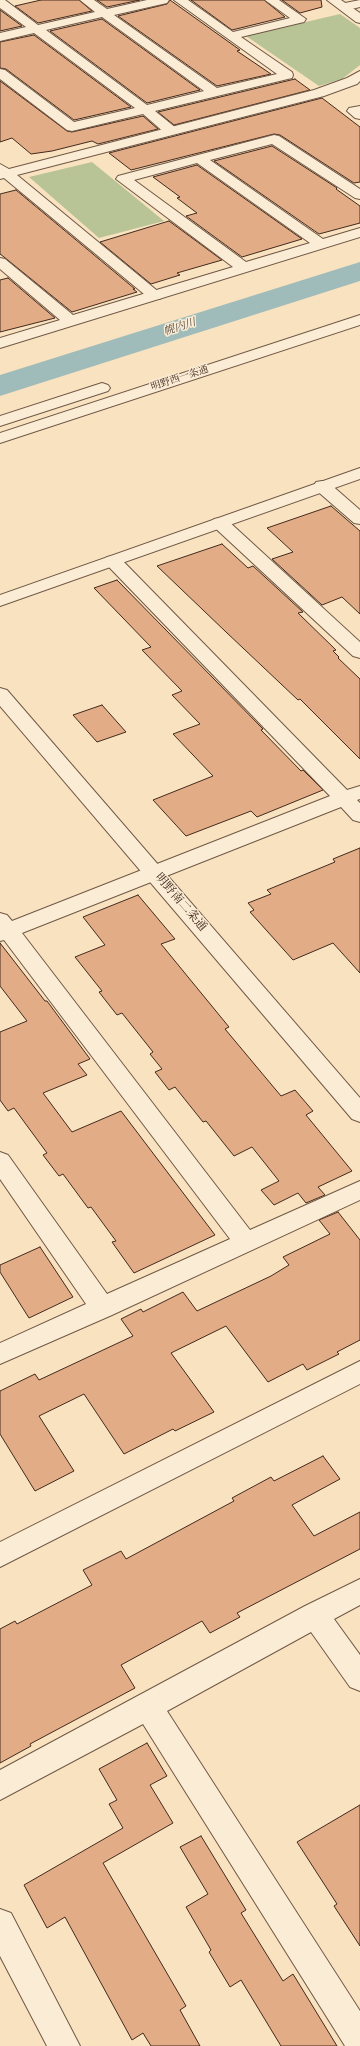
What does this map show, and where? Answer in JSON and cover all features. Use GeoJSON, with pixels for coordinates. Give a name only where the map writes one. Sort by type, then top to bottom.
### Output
{"type":"FeatureCollection","features":[{"type":"Feature","properties":{"kind":"street"},"geometry":{"type":"LineString","coordinates":[[86,0],[215,93]]}},
{"type":"Feature","properties":{"kind":"street"},"geometry":{"type":"LineString","coordinates":[[0,36],[163,0]]}},
{"type":"Feature","properties":{"kind":"street"},"geometry":{"type":"LineString","coordinates":[[0,73],[72,127],[288,75],[180,0]]}},
{"type":"Feature","properties":{"kind":"street"},"geometry":{"type":"LineString","coordinates":[[231,36],[300,20],[271,0]]}},
{"type":"Feature","properties":{"kind":"street"},"geometry":{"type":"LineString","coordinates":[[333,0],[360,19]]}},
{"type":"Feature","properties":{"kind":"street"},"geometry":{"type":"LineString","coordinates":[[0,2],[146,110],[171,131]]}},
{"type":"Feature","properties":{"kind":"street"},"geometry":{"type":"LineString","coordinates":[[344,7],[360,3]]}},
{"type":"Feature","properties":{"kind":"street"},"geometry":{"type":"LineString","coordinates":[[2,172],[319,93],[352,81],[360,75]]}},
{"type":"Feature","properties":{"kind":"street"},"geometry":{"type":"LineString","coordinates":[[360,110],[354,111],[360,115]]}},
{"type":"Feature","properties":{"kind":"street"},"geometry":{"type":"LineString","coordinates":[[244,268],[123,179],[274,138],[360,195]]}},
{"type":"Feature","properties":{"kind":"street"},"geometry":{"type":"LineString","coordinates":[[200,159],[321,244]]}},
{"type":"Feature","properties":{"kind":"street"},"geometry":{"type":"LineString","coordinates":[[2,172],[155,296]]}},
{"type":"Feature","properties":{"kind":"street"},"geometry":{"type":"LineString","coordinates":[[0,343],[360,232]]}},
{"type":"Feature","properties":{"kind":"street"},"geometry":{"type":"LineString","coordinates":[[0,262],[72,322]]}},
{"type":"Feature","properties":{"kind":"street"},"geometry":{"type":"LineString","coordinates":[[287,328],[360,305]]}},
{"type":"Feature","properties":{"kind":"street","name":"明野西一条通"},"geometry":{"type":"LineString","coordinates":[[0,438],[360,320]]}},
{"type":"Feature","properties":{"kind":"street"},"geometry":{"type":"LineString","coordinates":[[0,421],[118,383]]}},
{"type":"Feature","properties":{"kind":"street"},"geometry":{"type":"LineString","coordinates":[[0,601],[360,473]]}},
{"type":"Feature","properties":{"kind":"street"},"geometry":{"type":"LineString","coordinates":[[322,486],[360,519]]}},
{"type":"Feature","properties":{"kind":"street"},"geometry":{"type":"LineString","coordinates":[[220,523],[360,652]]}},
{"type":"Feature","properties":{"kind":"street"},"geometry":{"type":"LineString","coordinates":[[113,561],[352,796],[360,814]]}},
{"type":"Feature","properties":{"kind":"street","name":"明野南二条通"},"geometry":{"type":"LineString","coordinates":[[0,694],[360,1113]]}},
{"type":"Feature","properties":{"kind":"street"},"geometry":{"type":"LineString","coordinates":[[245,1241],[3,928],[352,796]]}},
{"type":"Feature","properties":{"kind":"street"},"geometry":{"type":"LineString","coordinates":[[0,1161],[103,1308]]}},
{"type":"Feature","properties":{"kind":"street"},"geometry":{"type":"LineString","coordinates":[[0,1354],[103,1308],[245,1241],[360,1190]]}},
{"type":"Feature","properties":{"kind":"street"},"geometry":{"type":"LineString","coordinates":[[0,1555],[360,1372]]}},
{"type":"Feature","properties":{"kind":"street"},"geometry":{"type":"LineString","coordinates":[[0,1786],[360,1591]]}},
{"type":"Feature","properties":{"kind":"street"},"geometry":{"type":"LineString","coordinates":[[315,1615],[360,1678]]}},
{"type":"Feature","properties":{"kind":"street"},"geometry":{"type":"LineString","coordinates":[[148,1707],[360,2040]]}},
{"type":"Feature","properties":{"kind":"street"},"geometry":{"type":"LineString","coordinates":[[0,1924],[64,2046]]}},
{"type":"Feature","properties":{"kind":"green space"},"geometry":{"type":"Polygon","coordinates":[[[340,14],[360,28],[360,65],[342,79],[319,86],[246,36],[340,14]]]}},
{"type":"Feature","properties":{"kind":"green space"},"geometry":{"type":"Polygon","coordinates":[[[92,162],[164,221],[99,238],[29,177],[92,162]]]}},
{"type":"Feature","properties":{"kind":"building"},"geometry":{"type":"Polygon","coordinates":[[[41,0],[79,0],[92,11],[38,23],[15,6],[41,0]]]}},
{"type":"Feature","properties":{"kind":"building"},"geometry":{"type":"Polygon","coordinates":[[[97,0],[140,0],[107,7],[97,0]]]}},
{"type":"Feature","properties":{"kind":"building"},"geometry":{"type":"Polygon","coordinates":[[[170,0],[240,50],[237,51],[271,74],[217,86],[118,16],[167,4],[170,0]]]}},
{"type":"Feature","properties":{"kind":"building"},"geometry":{"type":"Polygon","coordinates":[[[191,0],[264,0],[285,17],[232,30],[191,0]]]}},
{"type":"Feature","properties":{"kind":"building"},"geometry":{"type":"Polygon","coordinates":[[[282,0],[321,0],[322,7],[300,13],[282,0]]]}},
{"type":"Feature","properties":{"kind":"building"},"geometry":{"type":"Polygon","coordinates":[[[0,10],[22,26],[0,31],[0,10]]]}},
{"type":"Feature","properties":{"kind":"building"},"geometry":{"type":"Polygon","coordinates":[[[102,19],[200,90],[147,103],[50,31],[102,19]]]}},
{"type":"Feature","properties":{"kind":"building"},"geometry":{"type":"Polygon","coordinates":[[[34,35],[131,107],[74,120],[6,69],[0,68],[0,42],[34,35]]]}},
{"type":"Feature","properties":{"kind":"building"},"geometry":{"type":"Polygon","coordinates":[[[295,79],[310,90],[174,125],[158,112],[295,79]]]}},
{"type":"Feature","properties":{"kind":"building"},"geometry":{"type":"Polygon","coordinates":[[[0,81],[67,131],[72,132],[143,116],[158,129],[98,144],[92,141],[52,151],[31,154],[12,138],[0,142],[0,81]]]}},
{"type":"Feature","properties":{"kind":"building"},"geometry":{"type":"Polygon","coordinates":[[[322,98],[360,127],[360,182],[354,183],[280,135],[274,134],[131,170],[109,153],[322,98]]]}},
{"type":"Feature","properties":{"kind":"building"},"geometry":{"type":"Polygon","coordinates":[[[272,146],[337,188],[336,189],[360,206],[360,223],[319,234],[214,161],[272,146]]]}},
{"type":"Feature","properties":{"kind":"building"},"geometry":{"type":"Polygon","coordinates":[[[197,165],[302,239],[242,257],[186,216],[197,213],[177,198],[180,197],[153,177],[197,165]]]}},
{"type":"Feature","properties":{"kind":"building"},"geometry":{"type":"Polygon","coordinates":[[[16,190],[137,292],[72,312],[0,254],[0,194],[16,190]]]}},
{"type":"Feature","properties":{"kind":"building"},"geometry":{"type":"Polygon","coordinates":[[[169,221],[222,260],[177,273],[180,275],[151,284],[100,242],[169,221]]]}},
{"type":"Feature","properties":{"kind":"building"},"geometry":{"type":"Polygon","coordinates":[[[8,278],[55,318],[0,332],[0,280],[8,278]]]}},
{"type":"Feature","properties":{"kind":"building"},"geometry":{"type":"Polygon","coordinates":[[[331,506],[360,531],[360,614],[342,597],[322,605],[272,559],[293,552],[267,528],[331,506]]]}},
{"type":"Feature","properties":{"kind":"building"},"geometry":{"type":"Polygon","coordinates":[[[222,544],[248,568],[253,566],[303,612],[298,613],[336,650],[333,651],[339,657],[338,658],[360,679],[360,759],[300,699],[298,700],[157,566],[222,544]]]}},
{"type":"Feature","properties":{"kind":"building"},"geometry":{"type":"Polygon","coordinates":[[[117,580],[263,729],[261,730],[301,771],[303,770],[323,790],[257,817],[251,811],[186,836],[153,800],[213,776],[173,734],[200,724],[172,695],[182,691],[142,650],[151,647],[94,588],[117,580]]]}},
{"type":"Feature","properties":{"kind":"building"},"geometry":{"type":"Polygon","coordinates":[[[102,705],[126,732],[97,742],[73,715],[102,705]]]}},
{"type":"Feature","properties":{"kind":"building"},"geometry":{"type":"Polygon","coordinates":[[[360,848],[360,973],[333,943],[293,960],[250,912],[254,910],[248,903],[271,894],[267,890],[335,862],[333,859],[360,848]]]}},
{"type":"Feature","properties":{"kind":"building"},"geometry":{"type":"Polygon","coordinates":[[[138,895],[175,939],[161,944],[229,1027],[225,1029],[281,1096],[295,1090],[313,1111],[306,1115],[352,1171],[318,1187],[325,1195],[306,1203],[298,1193],[274,1205],[261,1190],[279,1181],[252,1147],[234,1156],[206,1121],[203,1122],[175,1087],[169,1090],[155,1072],[162,1069],[150,1054],[153,1052],[122,1013],[117,1015],[99,992],[102,991],[75,957],[105,945],[83,917],[138,895]]]}},
{"type":"Feature","properties":{"kind":"building"},"geometry":{"type":"Polygon","coordinates":[[[0,943],[45,1001],[47,1001],[90,1059],[78,1064],[87,1075],[43,1093],[72,1132],[121,1111],[215,1235],[134,1273],[112,1242],[116,1241],[91,1207],[88,1208],[63,1174],[59,1176],[43,1155],[47,1153],[14,1108],[8,1111],[0,1100],[0,1032],[27,1021],[0,986],[0,943]]]}},
{"type":"Feature","properties":{"kind":"building"},"geometry":{"type":"Polygon","coordinates":[[[338,1212],[360,1240],[360,1340],[337,1352],[339,1354],[307,1370],[303,1364],[268,1382],[226,1326],[171,1353],[214,1412],[175,1431],[173,1429],[124,1454],[84,1394],[39,1416],[74,1471],[35,1491],[0,1434],[0,1391],[35,1374],[39,1380],[133,1336],[121,1319],[141,1309],[143,1312],[183,1292],[197,1311],[271,1276],[289,1265],[283,1257],[330,1234],[319,1220],[338,1212]]]}},
{"type":"Feature","properties":{"kind":"building"},"geometry":{"type":"Polygon","coordinates":[[[40,1247],[73,1297],[29,1318],[0,1272],[0,1265],[40,1247]]]}},
{"type":"Feature","properties":{"kind":"building"},"geometry":{"type":"Polygon","coordinates":[[[323,1456],[340,1479],[292,1505],[314,1536],[360,1512],[360,1549],[237,1613],[240,1617],[210,1633],[202,1621],[121,1665],[135,1688],[30,1744],[31,1746],[0,1763],[0,1629],[15,1621],[17,1624],[92,1585],[83,1570],[121,1551],[126,1559],[234,1501],[232,1498],[271,1477],[274,1481],[323,1456]]]}},
{"type":"Feature","properties":{"kind":"building"},"geometry":{"type":"Polygon","coordinates":[[[147,1743],[167,1776],[150,1785],[173,1823],[103,1863],[186,2006],[180,2010],[200,2046],[151,2046],[143,2033],[132,2040],[65,1917],[47,1928],[24,1885],[123,1828],[109,1804],[117,1800],[99,1769],[147,1743]]]}},
{"type":"Feature","properties":{"kind":"building"},"geometry":{"type":"Polygon","coordinates":[[[360,1805],[360,1946],[334,1906],[337,1904],[297,1842],[360,1805]]]}},
{"type":"Feature","properties":{"kind":"building"},"geometry":{"type":"Polygon","coordinates":[[[201,1836],[246,1910],[241,1913],[283,1981],[293,1974],[337,2046],[281,2046],[241,1980],[230,1987],[209,1952],[211,1950],[186,1907],[208,1894],[180,1847],[201,1836]]]}},
{"type":"Feature","properties":{"kind":"waterway","name":"幌内川"},"geometry":{"type":"LineString","coordinates":[[0,386],[360,271]]}}]}
